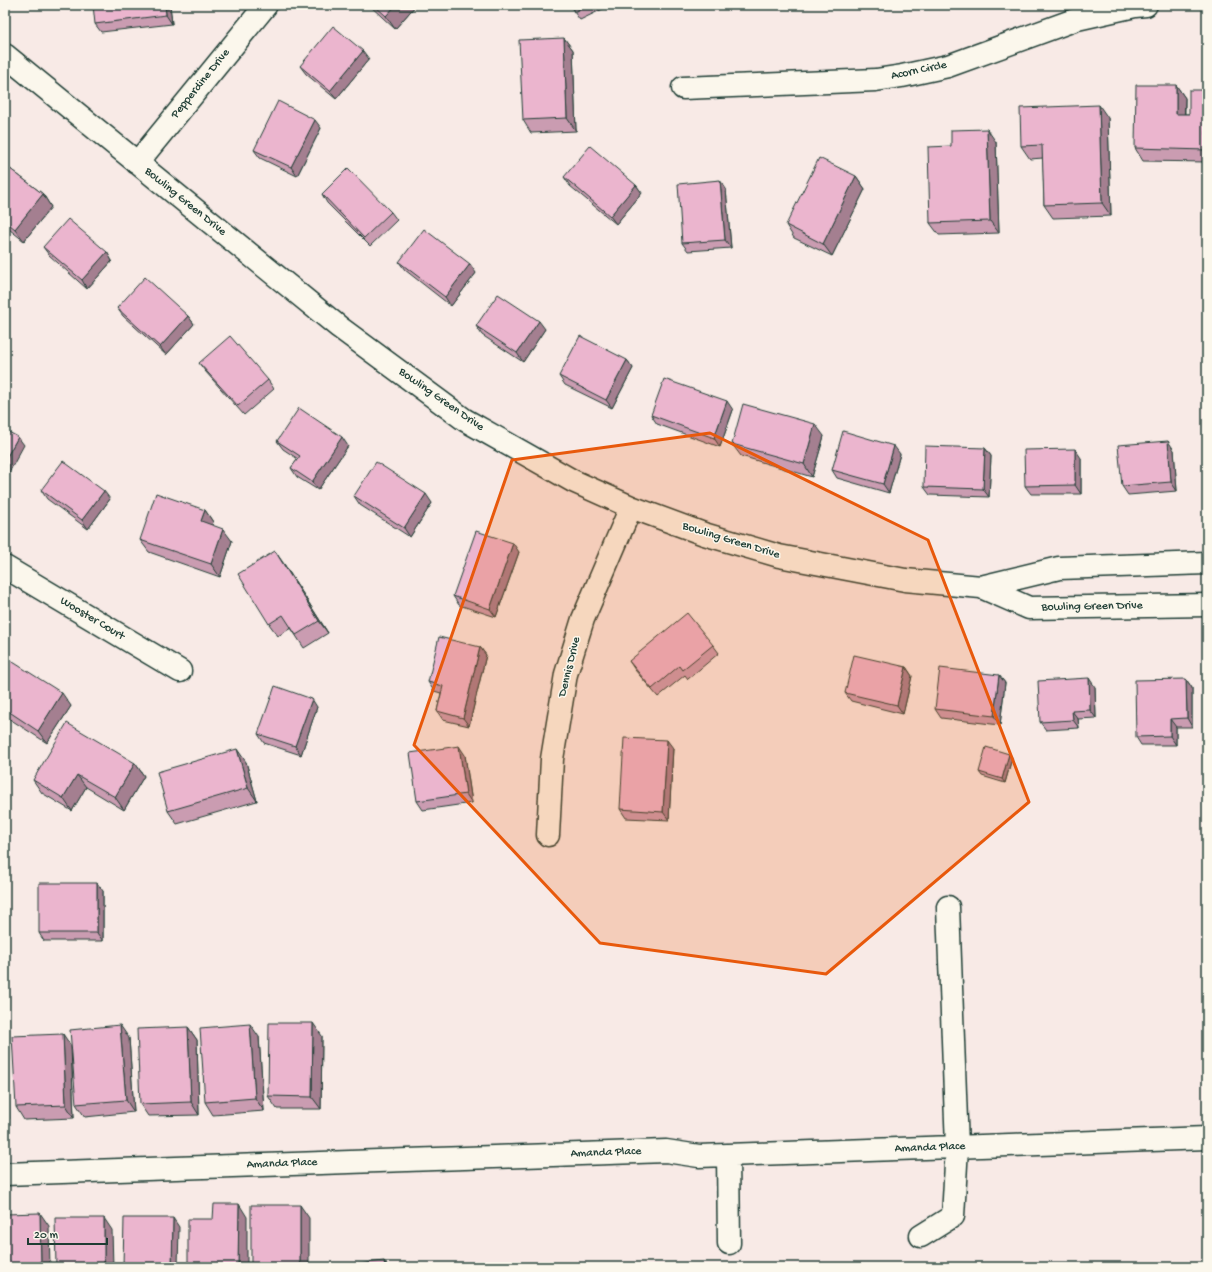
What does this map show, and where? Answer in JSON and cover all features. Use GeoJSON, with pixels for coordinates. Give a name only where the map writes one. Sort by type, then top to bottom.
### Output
{"type":"FeatureCollection","features":[{"type":"Feature","properties":{"kind":"street","name":"Pepperdine Drive"},"geometry":{"type":"LineString","coordinates":[[137,163],[266,5]]}},
{"type":"Feature","properties":{"kind":"street","name":"Acorn Circle"},"geometry":{"type":"LineString","coordinates":[[683,88],[876,80],[902,76],[948,66],[1077,19],[1135,6],[1146,5]]}},
{"type":"Feature","properties":{"kind":"street","name":"Bowling Green Drive"},"geometry":{"type":"LineString","coordinates":[[5,56],[339,327],[465,420],[573,480],[631,507],[704,534],[779,556],[905,580],[981,587],[1029,608],[1207,605]]}},
{"type":"Feature","properties":{"kind":"street","name":"Dennis Drive"},"geometry":{"type":"LineString","coordinates":[[548,835],[552,759],[566,674],[583,619],[631,507]]}},
{"type":"Feature","properties":{"kind":"street","name":"Bowling Green Drive"},"geometry":{"type":"LineString","coordinates":[[981,587],[1059,568],[1207,563]]}},
{"type":"Feature","properties":{"kind":"street","name":"Wooster Court"},"geometry":{"type":"LineString","coordinates":[[5,567],[180,670]]}},
{"type":"Feature","properties":{"kind":"street"},"geometry":{"type":"LineString","coordinates":[[921,1236],[953,1216],[957,1148],[948,907]]}},
{"type":"Feature","properties":{"kind":"street","name":"Amanda Place"},"geometry":{"type":"LineString","coordinates":[[5,1174],[658,1151],[699,1156],[1207,1138]]}},
{"type":"Feature","properties":{"kind":"street"},"geometry":{"type":"LineString","coordinates":[[728,1155],[729,1243]]}},
{"type":"Feature","properties":{"kind":"highlighted area"},"geometry":{"type":"Polygon","coordinates":[[[710,433],[928,540],[1029,802],[826,974],[600,943],[414,745],[512,460],[710,433]]]}},
{"type":"Feature","properties":{"kind":"building"},"geometry":{"type":"Polygon","coordinates":[[[93,5],[165,5],[166,15],[95,24],[93,5]]]}},
{"type":"Feature","properties":{"kind":"building"},"geometry":{"type":"Polygon","coordinates":[[[374,5],[396,5],[386,16],[374,5]]]}},
{"type":"Feature","properties":{"kind":"building"},"geometry":{"type":"Polygon","coordinates":[[[571,5],[587,5],[574,12],[571,5]]]}},
{"type":"Feature","properties":{"kind":"building"},"geometry":{"type":"Polygon","coordinates":[[[333,26],[363,51],[330,91],[300,66],[333,26]]]}},
{"type":"Feature","properties":{"kind":"building"},"geometry":{"type":"Polygon","coordinates":[[[564,38],[567,118],[523,120],[519,40],[564,38]]]}},
{"type":"Feature","properties":{"kind":"building"},"geometry":{"type":"Polygon","coordinates":[[[1136,85],[1176,85],[1176,114],[1189,114],[1189,90],[1207,90],[1206,150],[1135,148],[1136,85]]]}},
{"type":"Feature","properties":{"kind":"building"},"geometry":{"type":"Polygon","coordinates":[[[278,101],[315,120],[291,167],[254,150],[278,101]]]}},
{"type":"Feature","properties":{"kind":"building"},"geometry":{"type":"Polygon","coordinates":[[[1099,105],[1102,203],[1044,205],[1042,145],[1021,146],[1020,108],[1099,105]]]}},
{"type":"Feature","properties":{"kind":"building"},"geometry":{"type":"Polygon","coordinates":[[[987,129],[990,221],[930,223],[928,147],[951,146],[951,130],[987,129]]]}},
{"type":"Feature","properties":{"kind":"building"},"geometry":{"type":"Polygon","coordinates":[[[590,146],[636,185],[610,216],[564,177],[590,146]]]}},
{"type":"Feature","properties":{"kind":"building"},"geometry":{"type":"Polygon","coordinates":[[[819,158],[856,176],[823,244],[786,225],[819,158]]]}},
{"type":"Feature","properties":{"kind":"building"},"geometry":{"type":"Polygon","coordinates":[[[5,165],[43,194],[15,229],[5,221],[5,165]]]}},
{"type":"Feature","properties":{"kind":"building"},"geometry":{"type":"Polygon","coordinates":[[[348,168],[391,212],[364,238],[322,194],[348,168]]]}},
{"type":"Feature","properties":{"kind":"building"},"geometry":{"type":"Polygon","coordinates":[[[720,180],[725,240],[682,243],[678,184],[720,180]]]}},
{"type":"Feature","properties":{"kind":"building"},"geometry":{"type":"Polygon","coordinates":[[[68,219],[107,252],[82,280],[43,247],[68,219]]]}},
{"type":"Feature","properties":{"kind":"building"},"geometry":{"type":"Polygon","coordinates":[[[424,229],[470,264],[445,297],[399,262],[424,229]]]}},
{"type":"Feature","properties":{"kind":"building"},"geometry":{"type":"Polygon","coordinates":[[[145,277],[188,316],[160,347],[117,308],[145,277]]]}},
{"type":"Feature","properties":{"kind":"building"},"geometry":{"type":"Polygon","coordinates":[[[498,294],[539,321],[517,353],[476,326],[498,294]]]}},
{"type":"Feature","properties":{"kind":"building"},"geometry":{"type":"Polygon","coordinates":[[[230,336],[268,380],[238,406],[199,363],[230,336]]]}},
{"type":"Feature","properties":{"kind":"building"},"geometry":{"type":"Polygon","coordinates":[[[580,336],[627,360],[606,400],[559,376],[580,336]]]}},
{"type":"Feature","properties":{"kind":"building"},"geometry":{"type":"Polygon","coordinates":[[[664,379],[727,401],[714,438],[651,415],[664,379]]]}},
{"type":"Feature","properties":{"kind":"building"},"geometry":{"type":"Polygon","coordinates":[[[743,404],[815,424],[804,464],[732,444],[743,404]]]}},
{"type":"Feature","properties":{"kind":"building"},"geometry":{"type":"Polygon","coordinates":[[[299,408],[342,437],[312,482],[291,468],[300,456],[277,441],[299,408]]]}},
{"type":"Feature","properties":{"kind":"building"},"geometry":{"type":"Polygon","coordinates":[[[5,430],[18,437],[5,460],[5,430]]]}},
{"type":"Feature","properties":{"kind":"building"},"geometry":{"type":"Polygon","coordinates":[[[843,431],[894,446],[883,484],[832,470],[843,431]]]}},
{"type":"Feature","properties":{"kind":"building"},"geometry":{"type":"Polygon","coordinates":[[[1168,441],[1171,482],[1122,486],[1118,445],[1168,441]]]}},
{"type":"Feature","properties":{"kind":"building"},"geometry":{"type":"Polygon","coordinates":[[[925,446],[985,448],[983,489],[924,487],[925,446]]]}},
{"type":"Feature","properties":{"kind":"building"},"geometry":{"type":"Polygon","coordinates":[[[1075,449],[1075,485],[1025,486],[1024,450],[1075,449]]]}},
{"type":"Feature","properties":{"kind":"building"},"geometry":{"type":"Polygon","coordinates":[[[63,461],[104,491],[82,520],[41,490],[63,461]]]}},
{"type":"Feature","properties":{"kind":"building"},"geometry":{"type":"Polygon","coordinates":[[[376,462],[426,494],[404,528],[354,496],[376,462]]]}},
{"type":"Feature","properties":{"kind":"building"},"geometry":{"type":"Polygon","coordinates":[[[156,493],[205,510],[201,521],[223,529],[211,564],[140,540],[156,493]]]}},
{"type":"Feature","properties":{"kind":"building"},"geometry":{"type":"Polygon","coordinates":[[[476,531],[513,543],[490,609],[453,596],[476,531]]]}},
{"type":"Feature","properties":{"kind":"building"},"geometry":{"type":"Polygon","coordinates":[[[275,551],[319,621],[296,635],[283,615],[269,624],[238,574],[275,551]]]}},
{"type":"Feature","properties":{"kind":"building"},"geometry":{"type":"Polygon","coordinates":[[[687,613],[713,645],[682,670],[679,666],[652,689],[629,661],[687,613]]]}},
{"type":"Feature","properties":{"kind":"building"},"geometry":{"type":"Polygon","coordinates":[[[439,637],[480,647],[463,718],[437,711],[443,686],[428,682],[439,637]]]}},
{"type":"Feature","properties":{"kind":"building"},"geometry":{"type":"Polygon","coordinates":[[[854,655],[906,667],[897,705],[845,693],[854,655]]]}},
{"type":"Feature","properties":{"kind":"building"},"geometry":{"type":"Polygon","coordinates":[[[5,657],[62,693],[38,731],[5,709],[5,657]]]}},
{"type":"Feature","properties":{"kind":"building"},"geometry":{"type":"Polygon","coordinates":[[[940,668],[999,675],[994,716],[935,709],[940,668]]]}},
{"type":"Feature","properties":{"kind":"building"},"geometry":{"type":"Polygon","coordinates":[[[1089,678],[1090,710],[1072,711],[1073,720],[1040,722],[1038,681],[1089,678]]]}},
{"type":"Feature","properties":{"kind":"building"},"geometry":{"type":"Polygon","coordinates":[[[1186,679],[1187,718],[1170,719],[1170,736],[1136,737],[1135,680],[1186,679]]]}},
{"type":"Feature","properties":{"kind":"building"},"geometry":{"type":"Polygon","coordinates":[[[275,686],[312,699],[295,746],[258,734],[275,686]]]}},
{"type":"Feature","properties":{"kind":"building"},"geometry":{"type":"Polygon","coordinates":[[[67,723],[135,763],[115,797],[77,775],[63,798],[33,780],[67,723]]]}},
{"type":"Feature","properties":{"kind":"building"},"geometry":{"type":"Polygon","coordinates":[[[624,738],[667,740],[663,812],[620,809],[624,738]]]}},
{"type":"Feature","properties":{"kind":"building"},"geometry":{"type":"Polygon","coordinates":[[[459,746],[466,794],[417,801],[410,753],[459,746]]]}},
{"type":"Feature","properties":{"kind":"building"},"geometry":{"type":"Polygon","coordinates":[[[986,747],[1009,754],[1002,779],[979,772],[986,747]]]}},
{"type":"Feature","properties":{"kind":"building"},"geometry":{"type":"Polygon","coordinates":[[[237,749],[248,788],[168,811],[157,772],[237,749]]]}},
{"type":"Feature","properties":{"kind":"building"},"geometry":{"type":"Polygon","coordinates":[[[39,883],[97,883],[97,933],[39,933],[39,883]]]}},
{"type":"Feature","properties":{"kind":"building"},"geometry":{"type":"Polygon","coordinates":[[[269,1023],[313,1023],[312,1097],[268,1096],[269,1023]]]}},
{"type":"Feature","properties":{"kind":"building"},"geometry":{"type":"Polygon","coordinates":[[[250,1024],[255,1098],[205,1102],[200,1028],[250,1024]]]}},
{"type":"Feature","properties":{"kind":"building"},"geometry":{"type":"Polygon","coordinates":[[[120,1025],[126,1100],[76,1104],[70,1030],[120,1025]]]}},
{"type":"Feature","properties":{"kind":"building"},"geometry":{"type":"Polygon","coordinates":[[[188,1027],[191,1102],[140,1104],[137,1029],[188,1027]]]}},
{"type":"Feature","properties":{"kind":"building"},"geometry":{"type":"Polygon","coordinates":[[[63,1034],[66,1105],[16,1107],[12,1036],[63,1034]]]}},
{"type":"Feature","properties":{"kind":"building"},"geometry":{"type":"Polygon","coordinates":[[[214,1204],[239,1204],[238,1267],[188,1267],[188,1219],[213,1219],[214,1204]]]}},
{"type":"Feature","properties":{"kind":"building"},"geometry":{"type":"Polygon","coordinates":[[[251,1205],[300,1205],[300,1267],[251,1267],[251,1205]]]}},
{"type":"Feature","properties":{"kind":"building"},"geometry":{"type":"Polygon","coordinates":[[[40,1213],[41,1267],[5,1267],[5,1214],[40,1213]]]}},
{"type":"Feature","properties":{"kind":"building"},"geometry":{"type":"Polygon","coordinates":[[[55,1218],[104,1218],[104,1267],[56,1267],[55,1218]]]}},
{"type":"Feature","properties":{"kind":"building"},"geometry":{"type":"Polygon","coordinates":[[[124,1218],[173,1218],[172,1267],[123,1267],[124,1218]]]}},
{"type":"Feature","properties":{"kind":"building"},"geometry":{"type":"Polygon","coordinates":[[[384,1261],[385,1267],[332,1267],[384,1261]]]}}]}
